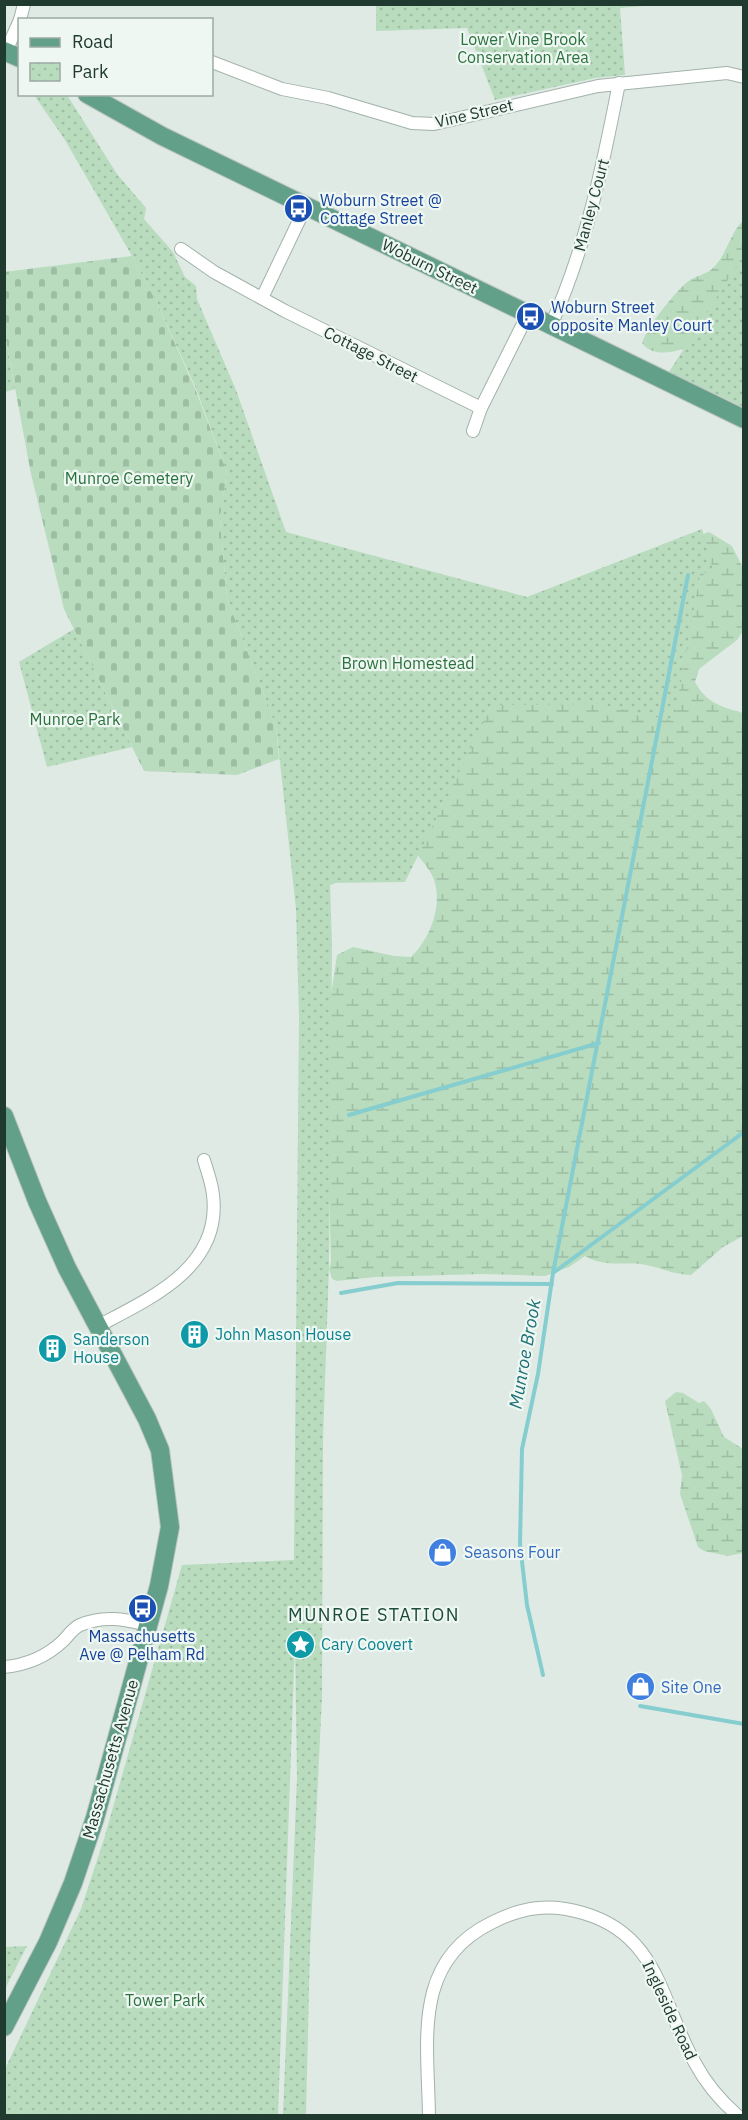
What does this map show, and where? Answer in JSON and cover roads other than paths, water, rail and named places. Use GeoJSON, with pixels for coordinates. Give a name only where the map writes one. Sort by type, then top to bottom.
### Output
{"type":"FeatureCollection","features":[{"type":"Feature","properties":{"kind":"main road","name":"Woburn Street"},"geometry":{"type":"LineString","coordinates":[[91,96],[160,135],[744,419]]}},
{"type":"Feature","properties":{"kind":"main road","name":"Massachusetts Avenue"},"geometry":{"type":"LineString","coordinates":[[4,1116],[37,1201],[67,1268],[147,1419],[160,1450],[165,1478],[168,1542],[148,1625],[95,1818],[73,1883],[48,1942],[4,2027]]}},
{"type":"Feature","properties":{"kind":"street"},"geometry":{"type":"LineString","coordinates":[[10,53],[18,28]]}},
{"type":"Feature","properties":{"kind":"street","name":"Vine Street"},"geometry":{"type":"LineString","coordinates":[[213,62],[282,89],[328,98],[412,123],[434,124],[619,83],[727,73],[744,77]]}},
{"type":"Feature","properties":{"kind":"street","name":"Manley Court"},"geometry":{"type":"LineString","coordinates":[[551,325],[588,221],[602,172],[619,83]]}},
{"type":"Feature","properties":{"kind":"street"},"geometry":{"type":"LineString","coordinates":[[262,298],[306,206]]}},
{"type":"Feature","properties":{"kind":"street","name":"Cottage Street"},"geometry":{"type":"LineString","coordinates":[[182,249],[214,272],[262,298],[481,408]]}},
{"type":"Feature","properties":{"kind":"street"},"geometry":{"type":"LineString","coordinates":[[473,431],[481,408],[528,314]]}},
{"type":"Feature","properties":{"kind":"street"},"geometry":{"type":"LineString","coordinates":[[98,1326],[166,1287],[191,1268],[206,1247],[213,1218],[213,1195],[204,1160]]}},
{"type":"Feature","properties":{"kind":"street"},"geometry":{"type":"LineString","coordinates":[[4,1667],[26,1665],[60,1644],[77,1626],[99,1619],[117,1618],[148,1625]]}},
{"type":"Feature","properties":{"kind":"street","name":"Ingleside Road"},"geometry":{"type":"LineString","coordinates":[[429,2115],[431,2000],[434,1981],[443,1965],[453,1950],[483,1927],[518,1911],[557,1906],[592,1916],[616,1928],[636,1945],[657,1974],[695,2063],[738,2115]]}},
{"type":"Feature","properties":{"kind":"waterway"},"geometry":{"type":"LineString","coordinates":[[553,1273],[688,575]]}},
{"type":"Feature","properties":{"kind":"waterway"},"geometry":{"type":"LineString","coordinates":[[349,1115],[599,1043]]}},
{"type":"Feature","properties":{"kind":"waterway","name":"Munroe Brook"},"geometry":{"type":"LineString","coordinates":[[543,1675],[527,1605],[520,1544],[522,1449],[538,1374],[553,1273],[744,1132]]}},
{"type":"Feature","properties":{"kind":"waterway"},"geometry":{"type":"LineString","coordinates":[[341,1293],[398,1283],[552,1284]]}},
{"type":"Feature","properties":{"kind":"waterway","name":"Munroe Brook"},"geometry":{"type":"LineString","coordinates":[[640,1706],[744,1724]]}},
{"type":"Feature","properties":{"kind":"place","name":"Woburn Street @ Cottage Street"},"geometry":{"type":"Point","coordinates":[299,209]}},
{"type":"Feature","properties":{"kind":"place","name":"Woburn Street opposite Manley Court"},"geometry":{"type":"Point","coordinates":[530,316]}},
{"type":"Feature","properties":{"kind":"place","name":"John Mason House"},"geometry":{"type":"Point","coordinates":[194,1334]}},
{"type":"Feature","properties":{"kind":"place","name":"Sanderson House"},"geometry":{"type":"Point","coordinates":[52,1348]}},
{"type":"Feature","properties":{"kind":"place","name":"Seasons Four"},"geometry":{"type":"Point","coordinates":[443,1552]}},
{"type":"Feature","properties":{"kind":"place","name":"Massachusetts Ave @ Pelham Rd"},"geometry":{"type":"Point","coordinates":[142,1608]}},
{"type":"Feature","properties":{"kind":"place","name":"Cary Coovert"},"geometry":{"type":"Point","coordinates":[300,1644]}},
{"type":"Feature","properties":{"kind":"place","name":"Site One"},"geometry":{"type":"Point","coordinates":[640,1687]}},
{"type":"Feature","properties":{"kind":"district","name":"MUNROE STATION"},"geometry":{"type":"Point","coordinates":[374,1615]}},
{"type":"Feature","properties":{"kind":"park label","name":"Lower Vine Brook Conservation Area"},"geometry":{"type":"Point","coordinates":[523,48]}},
{"type":"Feature","properties":{"kind":"park label","name":"Munroe Cemetery"},"geometry":{"type":"Point","coordinates":[129,478]}},
{"type":"Feature","properties":{"kind":"park label","name":"Brown Homestead"},"geometry":{"type":"Point","coordinates":[408,663]}},
{"type":"Feature","properties":{"kind":"park label","name":"Munroe Park"},"geometry":{"type":"Point","coordinates":[75,719]}},
{"type":"Feature","properties":{"kind":"park label","name":"Tower Park"},"geometry":{"type":"Point","coordinates":[165,2000]}}]}
